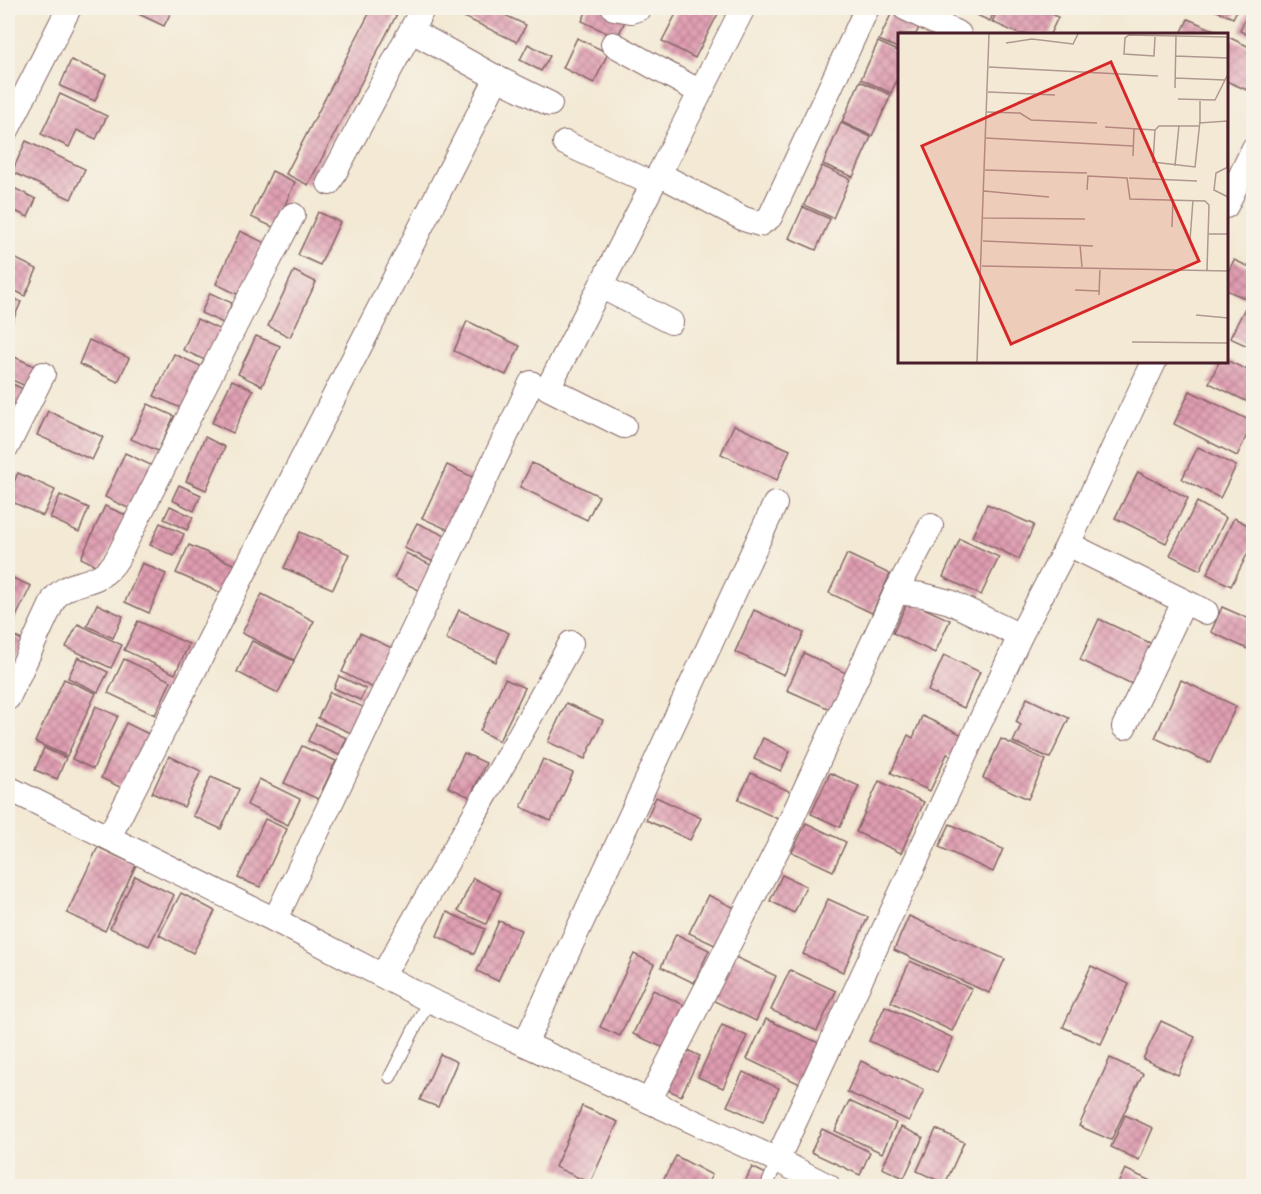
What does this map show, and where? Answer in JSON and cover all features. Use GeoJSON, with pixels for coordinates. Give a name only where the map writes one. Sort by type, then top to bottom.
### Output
{"type":"FeatureCollection","features":[{"type":"Feature","properties":{"kind":"street"},"geometry":{"type":"LineString","coordinates":[[8,128],[69,8]]}},
{"type":"Feature","properties":{"kind":"street"},"geometry":{"type":"LineString","coordinates":[[328,183],[423,8]]}},
{"type":"Feature","properties":{"kind":"street"},"geometry":{"type":"LineString","coordinates":[[614,8],[631,11],[640,8]]}},
{"type":"Feature","properties":{"kind":"street"},"geometry":{"type":"LineString","coordinates":[[624,426],[548,388],[602,287],[742,8]]}},
{"type":"Feature","properties":{"kind":"street"},"geometry":{"type":"LineString","coordinates":[[565,143],[760,224],[770,217],[867,8]]}},
{"type":"Feature","properties":{"kind":"street"},"geometry":{"type":"LineString","coordinates":[[905,8],[957,33]]}},
{"type":"Feature","properties":{"kind":"street"},"geometry":{"type":"LineString","coordinates":[[412,32],[550,104]]}},
{"type":"Feature","properties":{"kind":"street"},"geometry":{"type":"LineString","coordinates":[[613,44],[700,92]]}},
{"type":"Feature","properties":{"kind":"street"},"geometry":{"type":"LineString","coordinates":[[109,837],[497,78]]}},
{"type":"Feature","properties":{"kind":"street"},"geometry":{"type":"LineString","coordinates":[[1228,204],[1254,148]]}},
{"type":"Feature","properties":{"kind":"street"},"geometry":{"type":"LineString","coordinates":[[8,698],[54,599],[60,591],[102,577],[117,559],[293,215]]}},
{"type":"Feature","properties":{"kind":"street"},"geometry":{"type":"LineString","coordinates":[[602,287],[670,322]]}},
{"type":"Feature","properties":{"kind":"street"},"geometry":{"type":"LineString","coordinates":[[777,1160],[1020,636],[1068,544],[1154,363]]}},
{"type":"Feature","properties":{"kind":"street"},"geometry":{"type":"LineString","coordinates":[[8,445],[43,374]]}},
{"type":"Feature","properties":{"kind":"street"},"geometry":{"type":"LineString","coordinates":[[275,920],[531,382]]}},
{"type":"Feature","properties":{"kind":"street"},"geometry":{"type":"LineString","coordinates":[[525,1044],[775,504]]}},
{"type":"Feature","properties":{"kind":"street"},"geometry":{"type":"LineString","coordinates":[[649,1101],[780,844],[896,592],[931,526]]}},
{"type":"Feature","properties":{"kind":"street"},"geometry":{"type":"LineString","coordinates":[[1068,544],[1195,607],[1124,727]]}},
{"type":"Feature","properties":{"kind":"street"},"geometry":{"type":"LineString","coordinates":[[896,592],[950,602],[1020,636]]}},
{"type":"Feature","properties":{"kind":"street"},"geometry":{"type":"LineString","coordinates":[[383,975],[571,643]]}},
{"type":"Feature","properties":{"kind":"street"},"geometry":{"type":"LineString","coordinates":[[8,788],[275,920],[429,1000],[777,1160],[828,1186]]}},
{"type":"Feature","properties":{"kind":"lane"},"geometry":{"type":"LineString","coordinates":[[390,1077],[429,1000]]}},
{"type":"Feature","properties":{"kind":"lane"},"geometry":{"type":"LineString","coordinates":[[767,1186],[777,1160]]}},
{"type":"Feature","properties":{"kind":"building"},"geometry":{"type":"Polygon","coordinates":[[[126,8],[173,8],[164,26],[126,8]]]}},
{"type":"Feature","properties":{"kind":"building"},"geometry":{"type":"Polygon","coordinates":[[[372,8],[400,8],[308,185],[286,174],[372,8]]]}},
{"type":"Feature","properties":{"kind":"building"},"geometry":{"type":"Polygon","coordinates":[[[451,8],[490,8],[526,25],[517,42],[449,10],[451,8]]]}},
{"type":"Feature","properties":{"kind":"building"},"geometry":{"type":"Polygon","coordinates":[[[588,8],[602,8],[626,19],[617,38],[582,21],[588,8]]]}},
{"type":"Feature","properties":{"kind":"building"},"geometry":{"type":"Polygon","coordinates":[[[679,8],[721,8],[695,58],[662,41],[679,8]]]}},
{"type":"Feature","properties":{"kind":"building"},"geometry":{"type":"Polygon","coordinates":[[[894,8],[923,19],[916,33],[898,33],[898,48],[879,40],[894,8]]]}},
{"type":"Feature","properties":{"kind":"building"},"geometry":{"type":"Polygon","coordinates":[[[961,8],[996,8],[990,21],[961,8]]]}},
{"type":"Feature","properties":{"kind":"building"},"geometry":{"type":"Polygon","coordinates":[[[999,8],[1038,8],[1058,17],[1050,33],[1017,33],[992,22],[999,8]]]}},
{"type":"Feature","properties":{"kind":"building"},"geometry":{"type":"Polygon","coordinates":[[[1210,8],[1238,8],[1233,18],[1210,8]]]}},
{"type":"Feature","properties":{"kind":"building"},"geometry":{"type":"Polygon","coordinates":[[[1249,9],[1254,11],[1254,38],[1240,31],[1249,9]]]}},
{"type":"Feature","properties":{"kind":"building"},"geometry":{"type":"Polygon","coordinates":[[[1188,19],[1221,33],[1181,33],[1188,19]]]}},
{"type":"Feature","properties":{"kind":"building"},"geometry":{"type":"Polygon","coordinates":[[[1228,37],[1254,49],[1254,75],[1247,90],[1228,82],[1228,37]]]}},
{"type":"Feature","properties":{"kind":"building"},"geometry":{"type":"Polygon","coordinates":[[[577,38],[608,53],[594,83],[563,68],[577,38]]]}},
{"type":"Feature","properties":{"kind":"building"},"geometry":{"type":"Polygon","coordinates":[[[878,42],[898,51],[898,77],[891,93],[861,79],[878,42]]]}},
{"type":"Feature","properties":{"kind":"building"},"geometry":{"type":"Polygon","coordinates":[[[528,44],[550,56],[541,71],[520,60],[528,44]]]}},
{"type":"Feature","properties":{"kind":"building"},"geometry":{"type":"Polygon","coordinates":[[[71,60],[106,75],[95,101],[60,86],[71,60]]]}},
{"type":"Feature","properties":{"kind":"building"},"geometry":{"type":"Polygon","coordinates":[[[860,81],[891,95],[872,136],[842,122],[860,81]]]}},
{"type":"Feature","properties":{"kind":"building"},"geometry":{"type":"Polygon","coordinates":[[[60,94],[107,116],[96,139],[77,130],[69,147],[41,134],[60,94]]]}},
{"type":"Feature","properties":{"kind":"building"},"geometry":{"type":"Polygon","coordinates":[[[841,123],[871,137],[853,177],[823,164],[841,123]]]}},
{"type":"Feature","properties":{"kind":"building"},"geometry":{"type":"Polygon","coordinates":[[[26,141],[85,169],[71,199],[12,172],[26,141]]]}},
{"type":"Feature","properties":{"kind":"building"},"geometry":{"type":"Polygon","coordinates":[[[822,166],[850,179],[833,218],[804,205],[822,166]]]}},
{"type":"Feature","properties":{"kind":"building"},"geometry":{"type":"Polygon","coordinates":[[[272,171],[295,182],[275,228],[251,217],[272,171]]]}},
{"type":"Feature","properties":{"kind":"building"},"geometry":{"type":"Polygon","coordinates":[[[8,185],[36,199],[28,217],[8,208],[8,185]]]}},
{"type":"Feature","properties":{"kind":"building"},"geometry":{"type":"Polygon","coordinates":[[[803,207],[830,219],[816,250],[789,238],[803,207]]]}},
{"type":"Feature","properties":{"kind":"building"},"geometry":{"type":"Polygon","coordinates":[[[318,212],[340,222],[320,265],[298,255],[318,212]]]}},
{"type":"Feature","properties":{"kind":"building"},"geometry":{"type":"Polygon","coordinates":[[[240,231],[265,243],[241,296],[216,284],[240,231]]]}},
{"type":"Feature","properties":{"kind":"building"},"geometry":{"type":"Polygon","coordinates":[[[8,255],[37,269],[25,296],[8,287],[8,255]]]}},
{"type":"Feature","properties":{"kind":"building"},"geometry":{"type":"Polygon","coordinates":[[[1234,260],[1254,269],[1254,302],[1228,291],[1228,272],[1234,260]]]}},
{"type":"Feature","properties":{"kind":"building"},"geometry":{"type":"Polygon","coordinates":[[[294,271],[316,282],[290,337],[268,326],[294,271]]]}},
{"type":"Feature","properties":{"kind":"building"},"geometry":{"type":"Polygon","coordinates":[[[210,293],[232,303],[223,323],[201,313],[210,293]]]}},
{"type":"Feature","properties":{"kind":"building"},"geometry":{"type":"Polygon","coordinates":[[[8,295],[21,302],[10,327],[8,325],[8,295]]]}},
{"type":"Feature","properties":{"kind":"building"},"geometry":{"type":"Polygon","coordinates":[[[1245,308],[1254,312],[1254,349],[1230,338],[1245,308]]]}},
{"type":"Feature","properties":{"kind":"building"},"geometry":{"type":"Polygon","coordinates":[[[197,319],[223,331],[209,362],[183,350],[197,319]]]}},
{"type":"Feature","properties":{"kind":"building"},"geometry":{"type":"Polygon","coordinates":[[[467,321],[520,346],[506,375],[454,351],[467,321]]]}},
{"type":"Feature","properties":{"kind":"building"},"geometry":{"type":"Polygon","coordinates":[[[256,336],[280,346],[262,386],[238,374],[256,336]]]}},
{"type":"Feature","properties":{"kind":"building"},"geometry":{"type":"Polygon","coordinates":[[[89,340],[129,358],[118,382],[79,364],[89,340]]]}},
{"type":"Feature","properties":{"kind":"building"},"geometry":{"type":"Polygon","coordinates":[[[174,354],[205,368],[185,410],[154,396],[174,354]]]}},
{"type":"Feature","properties":{"kind":"building"},"geometry":{"type":"Polygon","coordinates":[[[10,355],[41,369],[32,389],[8,378],[10,355]]]}},
{"type":"Feature","properties":{"kind":"building"},"geometry":{"type":"Polygon","coordinates":[[[1228,361],[1254,373],[1254,405],[1209,383],[1219,363],[1228,363],[1228,361]]]}},
{"type":"Feature","properties":{"kind":"building"},"geometry":{"type":"Polygon","coordinates":[[[232,380],[253,390],[233,433],[212,423],[232,380]]]}},
{"type":"Feature","properties":{"kind":"building"},"geometry":{"type":"Polygon","coordinates":[[[8,382],[30,392],[17,422],[8,417],[8,382]]]}},
{"type":"Feature","properties":{"kind":"building"},"geometry":{"type":"Polygon","coordinates":[[[1190,391],[1253,422],[1237,456],[1174,424],[1190,391]]]}},
{"type":"Feature","properties":{"kind":"building"},"geometry":{"type":"Polygon","coordinates":[[[148,404],[174,416],[158,451],[131,439],[148,404]]]}},
{"type":"Feature","properties":{"kind":"building"},"geometry":{"type":"Polygon","coordinates":[[[48,411],[103,437],[92,460],[37,435],[48,411]]]}},
{"type":"Feature","properties":{"kind":"building"},"geometry":{"type":"Polygon","coordinates":[[[734,425],[790,450],[777,480],[721,454],[734,425]]]}},
{"type":"Feature","properties":{"kind":"building"},"geometry":{"type":"Polygon","coordinates":[[[205,437],[225,447],[206,490],[186,481],[205,437]]]}},
{"type":"Feature","properties":{"kind":"building"},"geometry":{"type":"Polygon","coordinates":[[[1198,447],[1236,466],[1220,498],[1182,479],[1198,447]]]}},
{"type":"Feature","properties":{"kind":"building"},"geometry":{"type":"Polygon","coordinates":[[[125,453],[153,466],[132,510],[105,497],[125,453]]]}},
{"type":"Feature","properties":{"kind":"building"},"geometry":{"type":"Polygon","coordinates":[[[532,463],[599,496],[587,520],[520,487],[532,463]]]}},
{"type":"Feature","properties":{"kind":"building"},"geometry":{"type":"Polygon","coordinates":[[[447,465],[477,479],[453,532],[422,518],[447,465]]]}},
{"type":"Feature","properties":{"kind":"building"},"geometry":{"type":"Polygon","coordinates":[[[1138,472],[1188,498],[1166,543],[1115,518],[1138,472]]]}},
{"type":"Feature","properties":{"kind":"building"},"geometry":{"type":"Polygon","coordinates":[[[18,473],[55,490],[43,516],[8,500],[18,473]]]}},
{"type":"Feature","properties":{"kind":"building"},"geometry":{"type":"Polygon","coordinates":[[[179,485],[201,495],[194,511],[172,500],[179,485]]]}},
{"type":"Feature","properties":{"kind":"building"},"geometry":{"type":"Polygon","coordinates":[[[60,495],[89,508],[79,532],[50,518],[60,495]]]}},
{"type":"Feature","properties":{"kind":"building"},"geometry":{"type":"Polygon","coordinates":[[[1197,502],[1226,518],[1200,570],[1170,555],[1197,502]]]}},
{"type":"Feature","properties":{"kind":"building"},"geometry":{"type":"Polygon","coordinates":[[[987,504],[1034,525],[1019,559],[972,537],[987,504]]]}},
{"type":"Feature","properties":{"kind":"building"},"geometry":{"type":"Polygon","coordinates":[[[105,506],[126,515],[101,568],[81,558],[105,506]]]}},
{"type":"Feature","properties":{"kind":"building"},"geometry":{"type":"Polygon","coordinates":[[[170,506],[193,517],[187,530],[164,519],[170,506]]]}},
{"type":"Feature","properties":{"kind":"building"},"geometry":{"type":"Polygon","coordinates":[[[1234,518],[1254,528],[1254,541],[1231,586],[1207,574],[1234,518]]]}},
{"type":"Feature","properties":{"kind":"building"},"geometry":{"type":"Polygon","coordinates":[[[160,523],[184,534],[174,556],[150,545],[160,523]]]}},
{"type":"Feature","properties":{"kind":"building"},"geometry":{"type":"Polygon","coordinates":[[[417,523],[448,537],[436,563],[404,548],[417,523]]]}},
{"type":"Feature","properties":{"kind":"building"},"geometry":{"type":"Polygon","coordinates":[[[300,532],[349,554],[333,589],[284,568],[300,532]]]}},
{"type":"Feature","properties":{"kind":"building"},"geometry":{"type":"Polygon","coordinates":[[[960,539],[999,557],[981,595],[943,577],[960,539]]]}},
{"type":"Feature","properties":{"kind":"building"},"geometry":{"type":"Polygon","coordinates":[[[189,545],[238,566],[226,595],[176,573],[189,545]]]}},
{"type":"Feature","properties":{"kind":"building"},"geometry":{"type":"Polygon","coordinates":[[[406,553],[433,566],[421,591],[394,578],[406,553]]]}},
{"type":"Feature","properties":{"kind":"building"},"geometry":{"type":"Polygon","coordinates":[[[847,554],[890,574],[872,613],[829,593],[847,554]]]}},
{"type":"Feature","properties":{"kind":"building"},"geometry":{"type":"Polygon","coordinates":[[[142,563],[166,574],[149,613],[125,602],[142,563]]]}},
{"type":"Feature","properties":{"kind":"building"},"geometry":{"type":"Polygon","coordinates":[[[8,576],[31,586],[13,623],[8,620],[8,576]]]}},
{"type":"Feature","properties":{"kind":"building"},"geometry":{"type":"Polygon","coordinates":[[[262,594],[314,621],[294,660],[242,633],[262,594]]]}},
{"type":"Feature","properties":{"kind":"building"},"geometry":{"type":"Polygon","coordinates":[[[908,601],[950,620],[935,653],[893,633],[908,601]]]}},
{"type":"Feature","properties":{"kind":"building"},"geometry":{"type":"Polygon","coordinates":[[[97,604],[123,616],[113,638],[87,626],[97,604]]]}},
{"type":"Feature","properties":{"kind":"building"},"geometry":{"type":"Polygon","coordinates":[[[1222,607],[1254,621],[1254,652],[1211,632],[1222,607]]]}},
{"type":"Feature","properties":{"kind":"building"},"geometry":{"type":"Polygon","coordinates":[[[459,610],[509,633],[496,662],[446,639],[459,610]]]}},
{"type":"Feature","properties":{"kind":"building"},"geometry":{"type":"Polygon","coordinates":[[[754,610],[804,633],[784,675],[735,652],[754,610]]]}},
{"type":"Feature","properties":{"kind":"building"},"geometry":{"type":"Polygon","coordinates":[[[1099,619],[1161,648],[1143,689],[1080,660],[1099,619]]]}},
{"type":"Feature","properties":{"kind":"building"},"geometry":{"type":"Polygon","coordinates":[[[138,621],[189,644],[175,674],[124,650],[138,621]]]}},
{"type":"Feature","properties":{"kind":"building"},"geometry":{"type":"Polygon","coordinates":[[[78,624],[122,645],[111,668],[66,647],[78,624]]]}},
{"type":"Feature","properties":{"kind":"building"},"geometry":{"type":"Polygon","coordinates":[[[8,633],[24,641],[8,676],[8,633]]]}},
{"type":"Feature","properties":{"kind":"building"},"geometry":{"type":"Polygon","coordinates":[[[360,633],[392,648],[373,688],[342,672],[360,633]]]}},
{"type":"Feature","properties":{"kind":"building"},"geometry":{"type":"Polygon","coordinates":[[[252,641],[294,661],[278,693],[237,672],[252,641]]]}},
{"type":"Feature","properties":{"kind":"building"},"geometry":{"type":"Polygon","coordinates":[[[804,653],[848,674],[832,710],[787,690],[804,653]]]}},
{"type":"Feature","properties":{"kind":"building"},"geometry":{"type":"Polygon","coordinates":[[[944,655],[980,672],[964,708],[928,691],[944,655]]]}},
{"type":"Feature","properties":{"kind":"building"},"geometry":{"type":"Polygon","coordinates":[[[78,657],[108,672],[98,692],[68,678],[78,657]]]}},
{"type":"Feature","properties":{"kind":"building"},"geometry":{"type":"Polygon","coordinates":[[[124,659],[171,681],[155,715],[108,693],[124,659]]]}},
{"type":"Feature","properties":{"kind":"building"},"geometry":{"type":"Polygon","coordinates":[[[339,676],[366,689],[360,700],[334,688],[339,676]]]}},
{"type":"Feature","properties":{"kind":"building"},"geometry":{"type":"Polygon","coordinates":[[[64,679],[96,693],[67,756],[35,742],[64,679]]]}},
{"type":"Feature","properties":{"kind":"building"},"geometry":{"type":"Polygon","coordinates":[[[505,679],[525,688],[499,741],[480,731],[505,679]]]}},
{"type":"Feature","properties":{"kind":"building"},"geometry":{"type":"Polygon","coordinates":[[[1181,680],[1236,706],[1210,763],[1155,738],[1181,680]]]}},
{"type":"Feature","properties":{"kind":"building"},"geometry":{"type":"Polygon","coordinates":[[[330,692],[365,708],[353,734],[318,718],[330,692]]]}},
{"type":"Feature","properties":{"kind":"building"},"geometry":{"type":"Polygon","coordinates":[[[1027,698],[1069,718],[1050,758],[1013,742],[1021,725],[1016,722],[1027,698]]]}},
{"type":"Feature","properties":{"kind":"building"},"geometry":{"type":"Polygon","coordinates":[[[566,703],[603,720],[585,759],[548,742],[566,703]]]}},
{"type":"Feature","properties":{"kind":"building"},"geometry":{"type":"Polygon","coordinates":[[[96,706],[118,716],[93,769],[72,759],[96,706]]]}},
{"type":"Feature","properties":{"kind":"building"},"geometry":{"type":"Polygon","coordinates":[[[922,716],[963,735],[953,756],[947,754],[930,791],[891,773],[908,735],[913,738],[922,716]]]}},
{"type":"Feature","properties":{"kind":"building"},"geometry":{"type":"Polygon","coordinates":[[[126,723],[153,736],[128,791],[101,778],[126,723]]]}},
{"type":"Feature","properties":{"kind":"building"},"geometry":{"type":"Polygon","coordinates":[[[316,724],[347,738],[339,755],[308,741],[316,724]]]}},
{"type":"Feature","properties":{"kind":"building"},"geometry":{"type":"Polygon","coordinates":[[[763,738],[790,751],[781,771],[754,759],[763,738]]]}},
{"type":"Feature","properties":{"kind":"building"},"geometry":{"type":"Polygon","coordinates":[[[1001,739],[1046,760],[1028,799],[983,778],[1001,739]]]}},
{"type":"Feature","properties":{"kind":"building"},"geometry":{"type":"Polygon","coordinates":[[[302,746],[336,761],[318,799],[284,783],[302,746]]]}},
{"type":"Feature","properties":{"kind":"building"},"geometry":{"type":"Polygon","coordinates":[[[44,748],[66,758],[57,779],[35,770],[44,748]]]}},
{"type":"Feature","properties":{"kind":"building"},"geometry":{"type":"Polygon","coordinates":[[[464,753],[486,763],[470,797],[448,787],[464,753]]]}},
{"type":"Feature","properties":{"kind":"building"},"geometry":{"type":"Polygon","coordinates":[[[169,756],[201,771],[184,807],[152,793],[169,756]]]}},
{"type":"Feature","properties":{"kind":"building"},"geometry":{"type":"Polygon","coordinates":[[[543,759],[573,773],[551,821],[521,807],[543,759]]]}},
{"type":"Feature","properties":{"kind":"building"},"geometry":{"type":"Polygon","coordinates":[[[751,773],[791,792],[778,819],[738,800],[751,773]]]}},
{"type":"Feature","properties":{"kind":"building"},"geometry":{"type":"Polygon","coordinates":[[[830,773],[859,786],[840,827],[811,814],[830,773]]]}},
{"type":"Feature","properties":{"kind":"building"},"geometry":{"type":"Polygon","coordinates":[[[211,777],[239,789],[221,829],[193,816],[211,777]]]}},
{"type":"Feature","properties":{"kind":"building"},"geometry":{"type":"Polygon","coordinates":[[[259,779],[300,799],[288,825],[247,805],[259,779]]]}},
{"type":"Feature","properties":{"kind":"building"},"geometry":{"type":"Polygon","coordinates":[[[879,781],[924,802],[901,853],[856,832],[879,781]]]}},
{"type":"Feature","properties":{"kind":"building"},"geometry":{"type":"Polygon","coordinates":[[[656,797],[701,818],[690,840],[646,820],[656,797]]]}},
{"type":"Feature","properties":{"kind":"building"},"geometry":{"type":"Polygon","coordinates":[[[265,819],[287,829],[260,887],[238,878],[265,819]]]}},
{"type":"Feature","properties":{"kind":"building"},"geometry":{"type":"Polygon","coordinates":[[[806,823],[846,842],[833,871],[792,852],[806,823]]]}},
{"type":"Feature","properties":{"kind":"building"},"geometry":{"type":"Polygon","coordinates":[[[950,824],[1003,849],[993,872],[939,847],[950,824]]]}},
{"type":"Feature","properties":{"kind":"building"},"geometry":{"type":"Polygon","coordinates":[[[98,847],[136,865],[105,931],[67,913],[98,847]]]}},
{"type":"Feature","properties":{"kind":"building"},"geometry":{"type":"Polygon","coordinates":[[[782,875],[806,886],[794,913],[770,901],[782,875]]]}},
{"type":"Feature","properties":{"kind":"building"},"geometry":{"type":"Polygon","coordinates":[[[135,876],[174,895],[149,946],[110,928],[135,876]]]}},
{"type":"Feature","properties":{"kind":"building"},"geometry":{"type":"Polygon","coordinates":[[[473,878],[501,892],[486,924],[458,911],[473,878]]]}},
{"type":"Feature","properties":{"kind":"building"},"geometry":{"type":"Polygon","coordinates":[[[181,893],[215,911],[193,953],[159,935],[181,893]]]}},
{"type":"Feature","properties":{"kind":"building"},"geometry":{"type":"Polygon","coordinates":[[[708,895],[737,909],[719,947],[689,933],[708,895]]]}},
{"type":"Feature","properties":{"kind":"building"},"geometry":{"type":"Polygon","coordinates":[[[828,899],[868,917],[843,972],[803,954],[828,899]]]}},
{"type":"Feature","properties":{"kind":"building"},"geometry":{"type":"Polygon","coordinates":[[[447,912],[485,929],[474,954],[437,936],[447,912]]]}},
{"type":"Feature","properties":{"kind":"building"},"geometry":{"type":"Polygon","coordinates":[[[909,916],[1005,959],[989,993],[894,950],[909,916]]]}},
{"type":"Feature","properties":{"kind":"building"},"geometry":{"type":"Polygon","coordinates":[[[499,921],[521,930],[498,981],[477,971],[499,921]]]}},
{"type":"Feature","properties":{"kind":"building"},"geometry":{"type":"Polygon","coordinates":[[[676,934],[709,950],[694,983],[661,967],[676,934]]]}},
{"type":"Feature","properties":{"kind":"building"},"geometry":{"type":"Polygon","coordinates":[[[634,954],[654,964],[620,1036],[600,1027],[634,954]]]}},
{"type":"Feature","properties":{"kind":"building"},"geometry":{"type":"Polygon","coordinates":[[[731,955],[776,976],[756,1021],[710,999],[731,955]]]}},
{"type":"Feature","properties":{"kind":"building"},"geometry":{"type":"Polygon","coordinates":[[[910,961],[972,989],[952,1031],[891,1002],[910,961]]]}},
{"type":"Feature","properties":{"kind":"building"},"geometry":{"type":"Polygon","coordinates":[[[1091,966],[1129,984],[1101,1044],[1063,1027],[1091,966]]]}},
{"type":"Feature","properties":{"kind":"building"},"geometry":{"type":"Polygon","coordinates":[[[790,970],[836,991],[817,1031],[771,1010],[790,970]]]}},
{"type":"Feature","properties":{"kind":"building"},"geometry":{"type":"Polygon","coordinates":[[[653,990],[684,1005],[664,1048],[633,1034],[653,990]]]}},
{"type":"Feature","properties":{"kind":"building"},"geometry":{"type":"Polygon","coordinates":[[[885,1006],[953,1038],[937,1072],[869,1041],[885,1006]]]}},
{"type":"Feature","properties":{"kind":"building"},"geometry":{"type":"Polygon","coordinates":[[[766,1019],[819,1043],[800,1084],[747,1059],[766,1019]]]}},
{"type":"Feature","properties":{"kind":"building"},"geometry":{"type":"Polygon","coordinates":[[[1161,1021],[1195,1037],[1178,1075],[1143,1059],[1161,1021]]]}},
{"type":"Feature","properties":{"kind":"building"},"geometry":{"type":"Polygon","coordinates":[[[722,1025],[747,1036],[723,1088],[698,1077],[722,1025]]]}},
{"type":"Feature","properties":{"kind":"building"},"geometry":{"type":"Polygon","coordinates":[[[683,1048],[700,1056],[681,1096],[664,1088],[683,1048]]]}},
{"type":"Feature","properties":{"kind":"building"},"geometry":{"type":"Polygon","coordinates":[[[440,1054],[457,1062],[438,1107],[420,1100],[440,1054]]]}},
{"type":"Feature","properties":{"kind":"building"},"geometry":{"type":"Polygon","coordinates":[[[1110,1058],[1143,1073],[1111,1140],[1079,1126],[1110,1058]]]}},
{"type":"Feature","properties":{"kind":"building"},"geometry":{"type":"Polygon","coordinates":[[[861,1061],[924,1090],[909,1121],[847,1092],[861,1061]]]}},
{"type":"Feature","properties":{"kind":"building"},"geometry":{"type":"Polygon","coordinates":[[[743,1072],[779,1088],[763,1122],[727,1106],[743,1072]]]}},
{"type":"Feature","properties":{"kind":"building"},"geometry":{"type":"Polygon","coordinates":[[[849,1101],[896,1123],[882,1153],[835,1131],[849,1101]]]}},
{"type":"Feature","properties":{"kind":"building"},"geometry":{"type":"Polygon","coordinates":[[[582,1106],[618,1122],[590,1183],[555,1167],[582,1106]]]}},
{"type":"Feature","properties":{"kind":"building"},"geometry":{"type":"Polygon","coordinates":[[[1125,1115],[1153,1128],[1139,1160],[1111,1147],[1125,1115]]]}},
{"type":"Feature","properties":{"kind":"building"},"geometry":{"type":"Polygon","coordinates":[[[901,1127],[923,1137],[904,1178],[882,1168],[901,1127]]]}},
{"type":"Feature","properties":{"kind":"building"},"geometry":{"type":"Polygon","coordinates":[[[822,1129],[870,1152],[860,1175],[811,1152],[822,1129]]]}},
{"type":"Feature","properties":{"kind":"building"},"geometry":{"type":"Polygon","coordinates":[[[936,1129],[964,1142],[945,1184],[917,1171],[936,1129]]]}},
{"type":"Feature","properties":{"kind":"building"},"geometry":{"type":"Polygon","coordinates":[[[676,1156],[712,1175],[706,1186],[660,1186],[676,1156]]]}},
{"type":"Feature","properties":{"kind":"building"},"geometry":{"type":"Polygon","coordinates":[[[752,1167],[770,1176],[765,1186],[743,1186],[752,1167]]]}},
{"type":"Feature","properties":{"kind":"building"},"geometry":{"type":"Polygon","coordinates":[[[1125,1169],[1161,1186],[1117,1186],[1125,1169]]]}}]}
